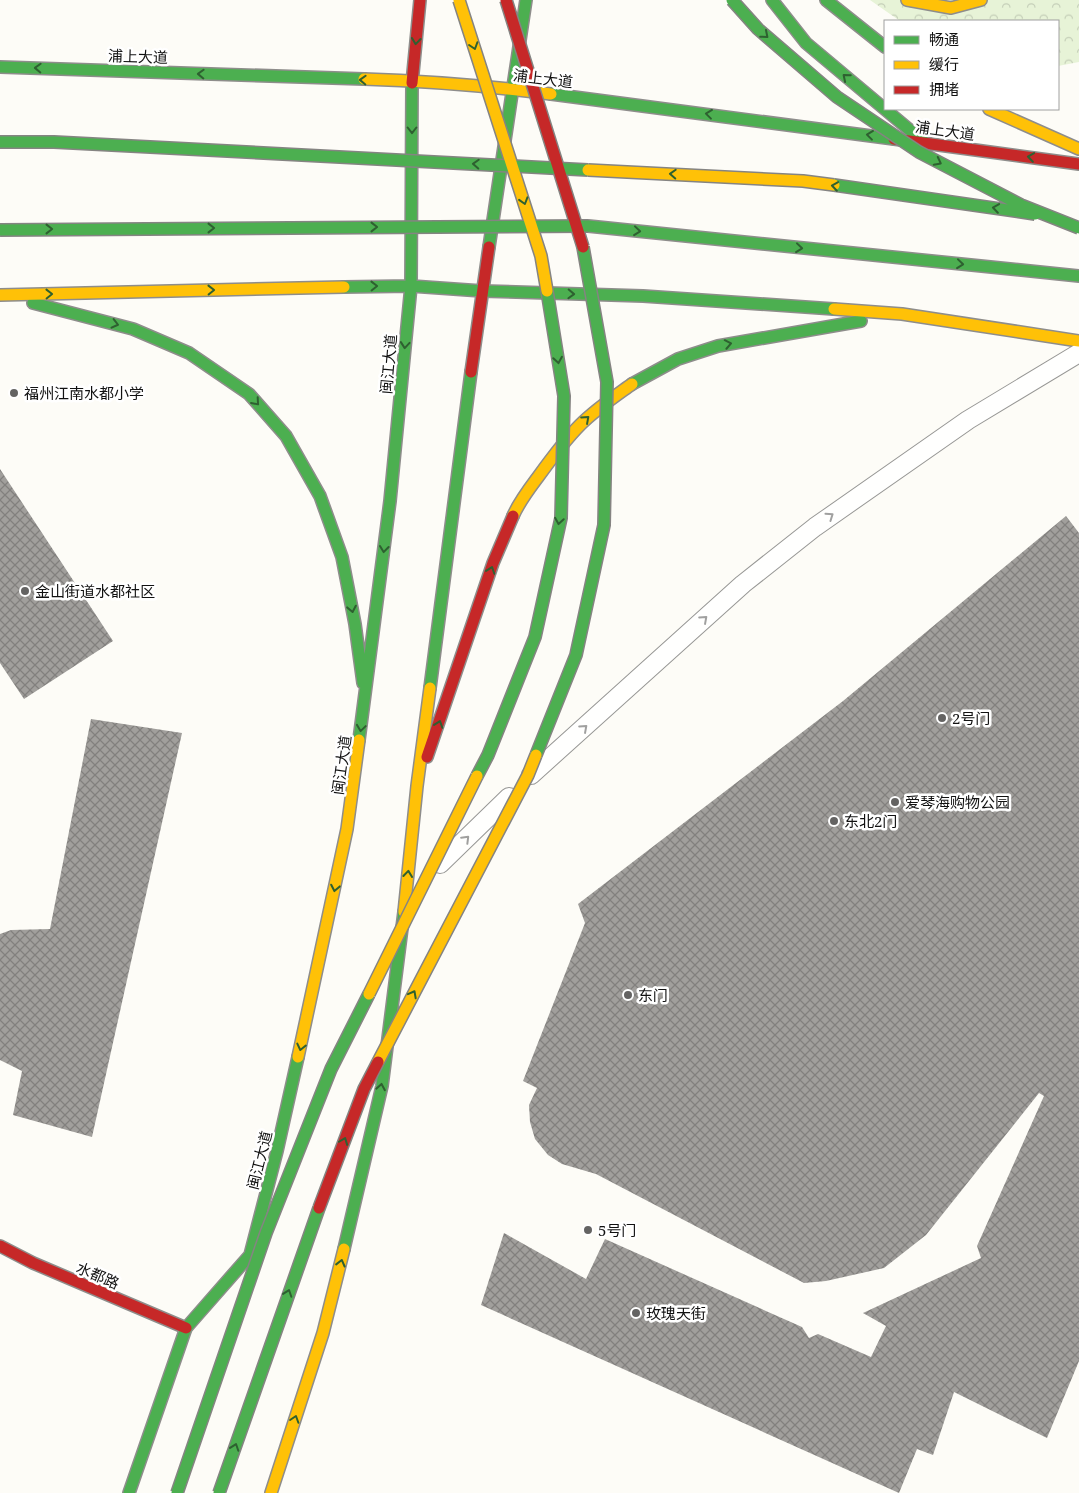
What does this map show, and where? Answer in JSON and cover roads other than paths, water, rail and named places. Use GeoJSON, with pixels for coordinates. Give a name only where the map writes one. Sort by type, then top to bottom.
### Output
{"type":"FeatureCollection","features":[{"type":"Feature","properties":{"kind":"main road","name":"闽江大道"},"geometry":{"type":"LineString","coordinates":[[129,1493],[186,1328],[250,1255],[297,1065],[347,828],[390,501],[411,286],[412,81],[420,0]]}},
{"type":"Feature","properties":{"kind":"main road"},"geometry":{"type":"LineString","coordinates":[[177,1493],[266,1233],[331,1069],[488,754],[535,637],[561,518],[564,396],[541,256],[459,0]]}},
{"type":"Feature","properties":{"kind":"main road"},"geometry":{"type":"LineString","coordinates":[[219,1493],[302,1252],[364,1089],[528,775],[576,655],[604,525],[607,382],[583,244],[506,0]]}},
{"type":"Feature","properties":{"kind":"main road"},"geometry":{"type":"LineString","coordinates":[[271,1493],[323,1333],[382,1086],[406,898],[417,786],[482,290],[526,0]]}},
{"type":"Feature","properties":{"kind":"main road"},"geometry":{"type":"LineString","coordinates":[[732,0],[758,29],[837,97],[919,152],[1021,205],[1079,228]]}},
{"type":"Feature","properties":{"kind":"main road"},"geometry":{"type":"LineString","coordinates":[[772,0],[806,43],[884,108]]}},
{"type":"Feature","properties":{"kind":"main road"},"geometry":{"type":"LineString","coordinates":[[826,0],[884,47]]}},
{"type":"Feature","properties":{"kind":"main road"},"geometry":{"type":"LineString","coordinates":[[908,0],[951,8],[981,0]]}},
{"type":"Feature","properties":{"kind":"main road","name":"浦上大道"},"geometry":{"type":"LineString","coordinates":[[0,66],[412,81],[513,89],[1079,164]]}},
{"type":"Feature","properties":{"kind":"main road"},"geometry":{"type":"LineString","coordinates":[[886,110],[924,142]]}},
{"type":"Feature","properties":{"kind":"main road"},"geometry":{"type":"LineString","coordinates":[[991,110],[1079,149]]}},
{"type":"Feature","properties":{"kind":"main road"},"geometry":{"type":"LineString","coordinates":[[0,142],[54,142],[803,181],[1079,220]]}},
{"type":"Feature","properties":{"kind":"main road"},"geometry":{"type":"LineString","coordinates":[[0,230],[588,226],[1079,276]]}},
{"type":"Feature","properties":{"kind":"main road"},"geometry":{"type":"LineString","coordinates":[[0,295],[411,286],[643,296],[902,314],[1079,341]]}},
{"type":"Feature","properties":{"kind":"main road"},"geometry":{"type":"LineString","coordinates":[[0,295],[132,329],[189,353],[248,394],[286,436],[320,496],[342,558],[355,624],[365,701]]}},
{"type":"Feature","properties":{"kind":"main road"},"geometry":{"type":"LineString","coordinates":[[417,786],[512,516],[534,481],[580,425],[604,403],[639,378],[678,359],[718,346],[902,314]]}},
{"type":"Feature","properties":{"kind":"main road","name":"水都路"},"geometry":{"type":"LineString","coordinates":[[0,1246],[33,1263],[186,1328]]}},
{"type":"Feature","properties":{"kind":"lane"},"geometry":{"type":"LineString","coordinates":[[406,898],[526,779],[742,584],[815,527],[968,420],[1079,353]]}},
{"type":"Feature","properties":{"kind":"place","name":"福州江南水都小学"},"geometry":{"type":"Point","coordinates":[14,393]}},
{"type":"Feature","properties":{"kind":"place","name":"金山街道水都社区"},"geometry":{"type":"Point","coordinates":[25,591]}},
{"type":"Feature","properties":{"kind":"place","name":"2号门"},"geometry":{"type":"Point","coordinates":[942,718]}},
{"type":"Feature","properties":{"kind":"place","name":"爱琴海购物公园"},"geometry":{"type":"Point","coordinates":[895,802]}},
{"type":"Feature","properties":{"kind":"place","name":"东北2门"},"geometry":{"type":"Point","coordinates":[834,821]}},
{"type":"Feature","properties":{"kind":"place","name":"东门"},"geometry":{"type":"Point","coordinates":[628,995]}},
{"type":"Feature","properties":{"kind":"place","name":"5号门"},"geometry":{"type":"Point","coordinates":[588,1230]}},
{"type":"Feature","properties":{"kind":"place","name":"玫瑰天街"},"geometry":{"type":"Point","coordinates":[636,1313]}}]}
